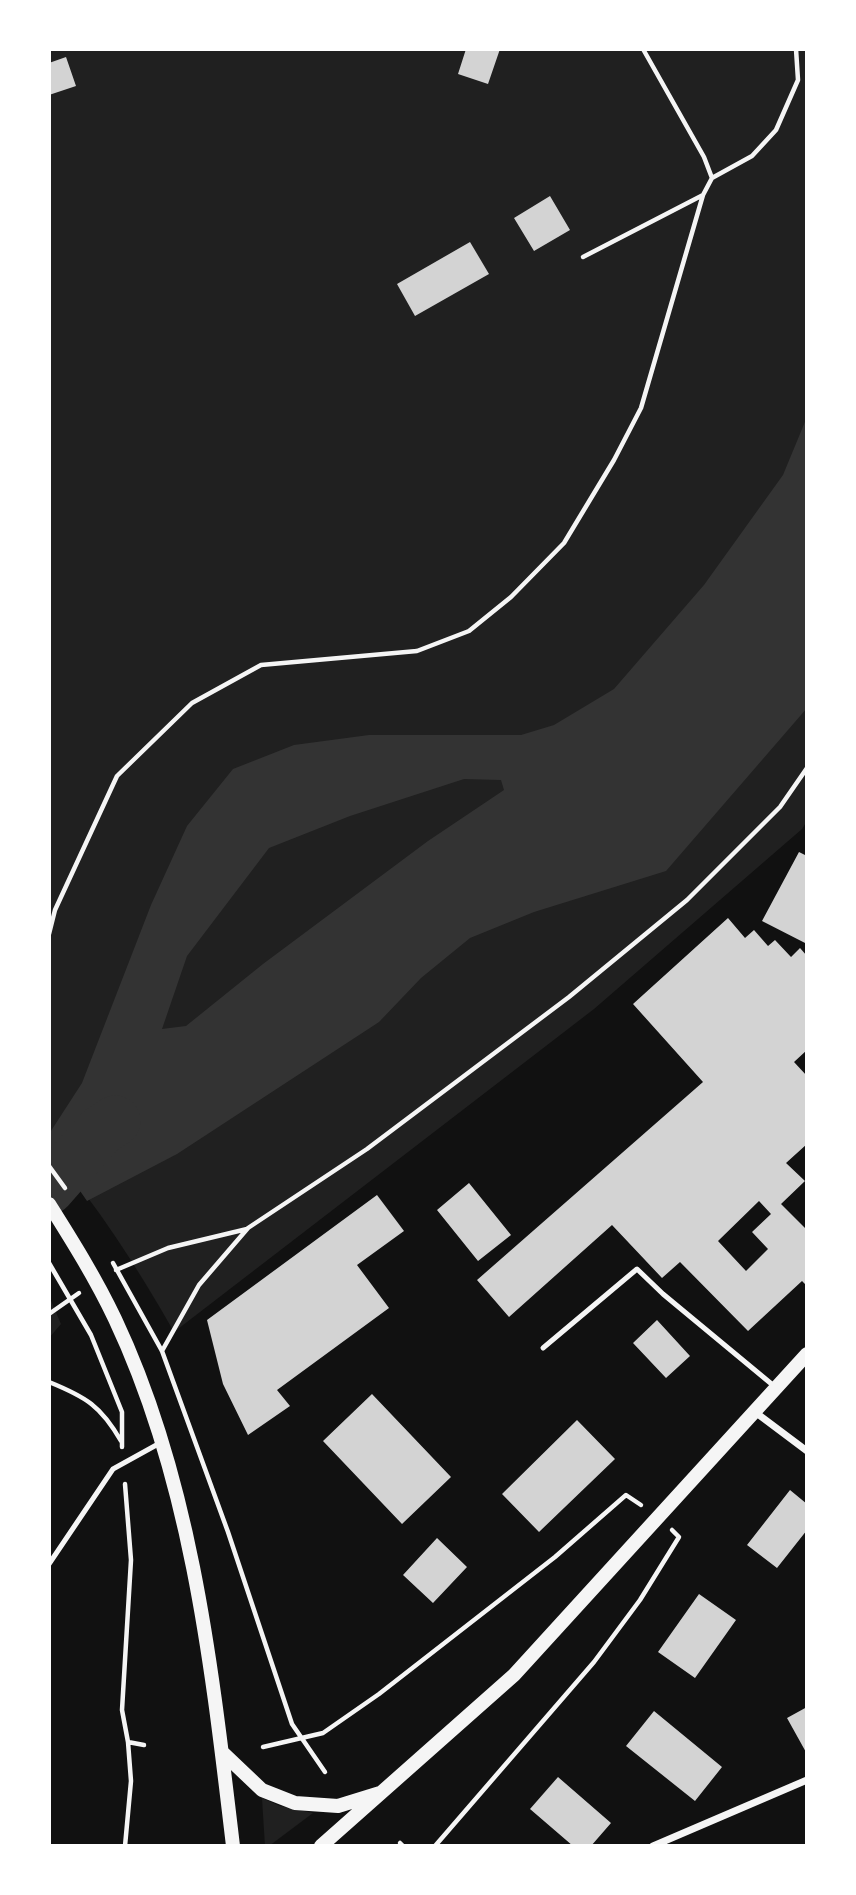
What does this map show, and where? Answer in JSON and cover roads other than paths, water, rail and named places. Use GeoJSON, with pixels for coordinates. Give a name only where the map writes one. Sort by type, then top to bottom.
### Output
{"type":"FeatureCollection","features":[{"type":"Feature","properties":{"kind":"main road"},"geometry":{"type":"LineString","coordinates":[[49,1204],[92,1272],[116,1320],[163,1441],[188,1544],[222,1752],[233,1846]]}},
{"type":"Feature","properties":{"kind":"main road"},"geometry":{"type":"LineString","coordinates":[[321,1846],[514,1675],[807,1354]]}},
{"type":"Feature","properties":{"kind":"main road"},"geometry":{"type":"LineString","coordinates":[[222,1752],[262,1790],[295,1803],[338,1806],[386,1791]]}},
{"type":"Feature","properties":{"kind":"street"},"geometry":{"type":"LineString","coordinates":[[755,1412],[807,1451]]}},
{"type":"Feature","properties":{"kind":"street"},"geometry":{"type":"LineString","coordinates":[[653,1846],[807,1780]]}},
{"type":"Feature","properties":{"kind":"lane"},"geometry":{"type":"LineString","coordinates":[[543,1348],[637,1269],[663,1294],[738,1353],[777,1388]]}},
{"type":"Feature","properties":{"kind":"lane"},"geometry":{"type":"LineString","coordinates":[[49,1564],[113,1469],[163,1441]]}},
{"type":"Feature","properties":{"kind":"waterway"},"geometry":{"type":"LineString","coordinates":[[49,1189],[100,1131],[115,1121]]}}]}
